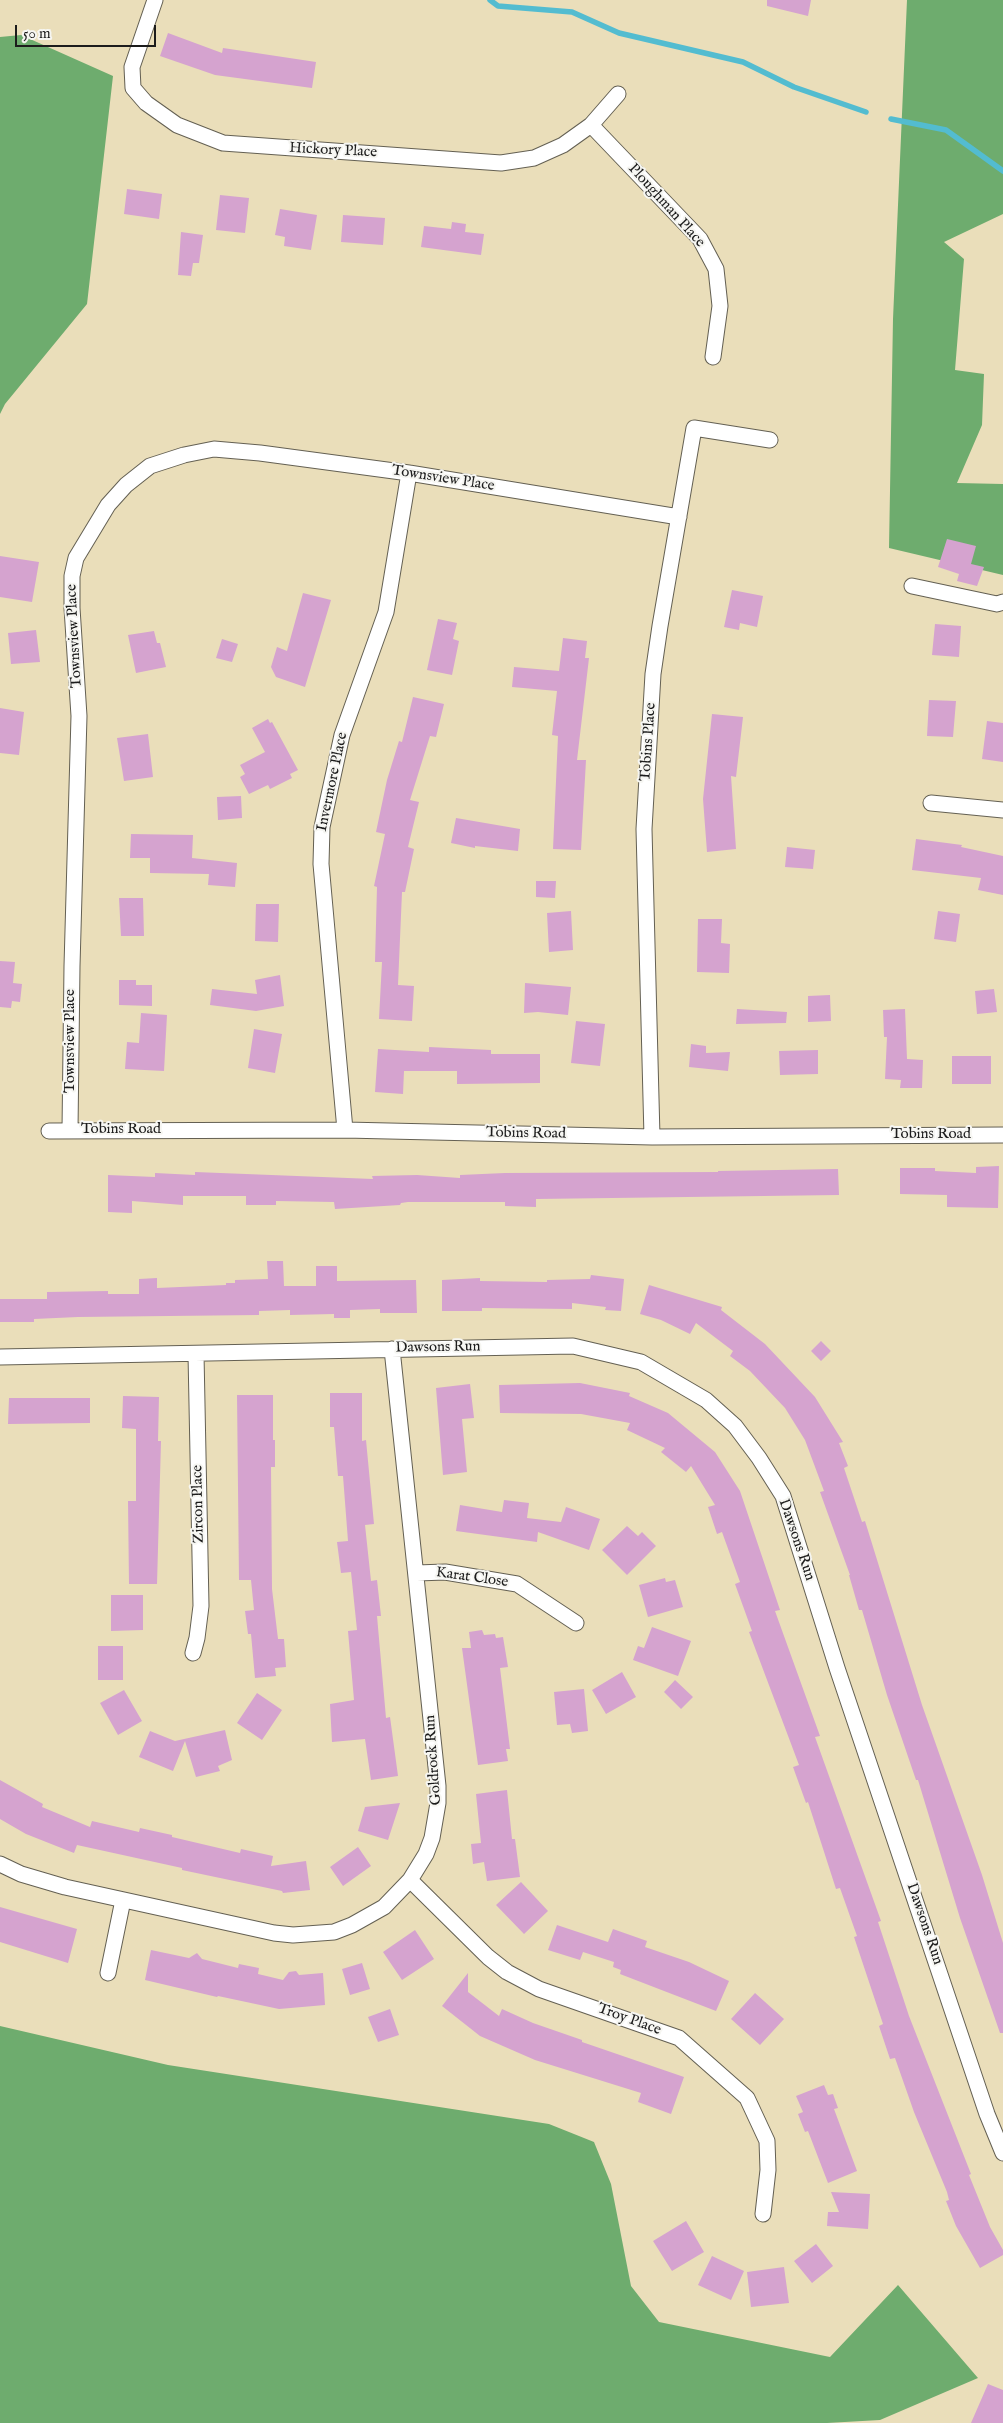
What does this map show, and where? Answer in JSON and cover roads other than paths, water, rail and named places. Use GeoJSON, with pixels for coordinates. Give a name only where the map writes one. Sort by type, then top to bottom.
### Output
{"type":"FeatureCollection","features":[{"type":"Feature","properties":{"kind":"street","name":"Hickory Place"},"geometry":{"type":"LineString","coordinates":[[155,0],[132,67],[133,88],[146,103],[177,125],[223,143],[501,163],[541,155],[563,145],[591,125],[618,94]]}},
{"type":"Feature","properties":{"kind":"street","name":"Ploughman Place"},"geometry":{"type":"LineString","coordinates":[[591,125],[700,239],[716,269],[720,306],[713,357]]}},
{"type":"Feature","properties":{"kind":"street","name":"Tobins Place"},"geometry":{"type":"LineString","coordinates":[[652,1137],[645,819],[653,674],[694,428],[770,440]]}},
{"type":"Feature","properties":{"kind":"street","name":"Townsview Place"},"geometry":{"type":"LineString","coordinates":[[70,1130],[72,966],[79,716],[72,576],[76,558],[108,505],[126,484],[150,466],[184,455],[214,449],[409,472],[679,518]]}},
{"type":"Feature","properties":{"kind":"street","name":"Invermore Place"},"geometry":{"type":"LineString","coordinates":[[345,1130],[322,864],[322,827],[342,735],[386,612],[409,472]]}},
{"type":"Feature","properties":{"kind":"street"},"geometry":{"type":"LineString","coordinates":[[912,586],[997,604],[1003,602]]}},
{"type":"Feature","properties":{"kind":"street"},"geometry":{"type":"LineString","coordinates":[[931,803],[1003,810]]}},
{"type":"Feature","properties":{"kind":"street","name":"Tobins Road"},"geometry":{"type":"LineString","coordinates":[[49,1131],[345,1130],[652,1137],[1003,1135]]}},
{"type":"Feature","properties":{"kind":"street","name":"Dawsons Run"},"geometry":{"type":"LineString","coordinates":[[0,1357],[573,1346],[641,1362],[706,1400],[735,1426],[759,1458],[783,1496],[837,1668],[987,2114],[1003,2153]]}},
{"type":"Feature","properties":{"kind":"street","name":"Goldrock Run"},"geometry":{"type":"LineString","coordinates":[[0,1864],[42,1881],[123,1900],[274,1933],[313,1935],[334,1932],[369,1917],[398,1895],[410,1880],[423,1861],[432,1838],[438,1803],[417,1573],[392,1349]]}},
{"type":"Feature","properties":{"kind":"street","name":"Zircon Place"},"geometry":{"type":"LineString","coordinates":[[193,1653],[201,1606],[196,1354]]}},
{"type":"Feature","properties":{"kind":"street","name":"Karat Close"},"geometry":{"type":"LineString","coordinates":[[417,1573],[445,1572],[517,1584],[576,1623]]}},
{"type":"Feature","properties":{"kind":"street","name":"Troy Place"},"geometry":{"type":"LineString","coordinates":[[410,1880],[488,1957],[507,1972],[539,1989],[679,2038],[747,2098],[768,2141],[768,2170],[763,2214]]}},
{"type":"Feature","properties":{"kind":"street"},"geometry":{"type":"LineString","coordinates":[[108,1973],[123,1900]]}},
{"type":"Feature","properties":{"kind":"waterway"},"geometry":{"type":"LineString","coordinates":[[490,0],[498,6],[572,12],[619,33],[743,62],[794,87],[866,112]]}},
{"type":"Feature","properties":{"kind":"waterway"},"geometry":{"type":"LineString","coordinates":[[891,119],[946,130],[1003,171]]}}]}
